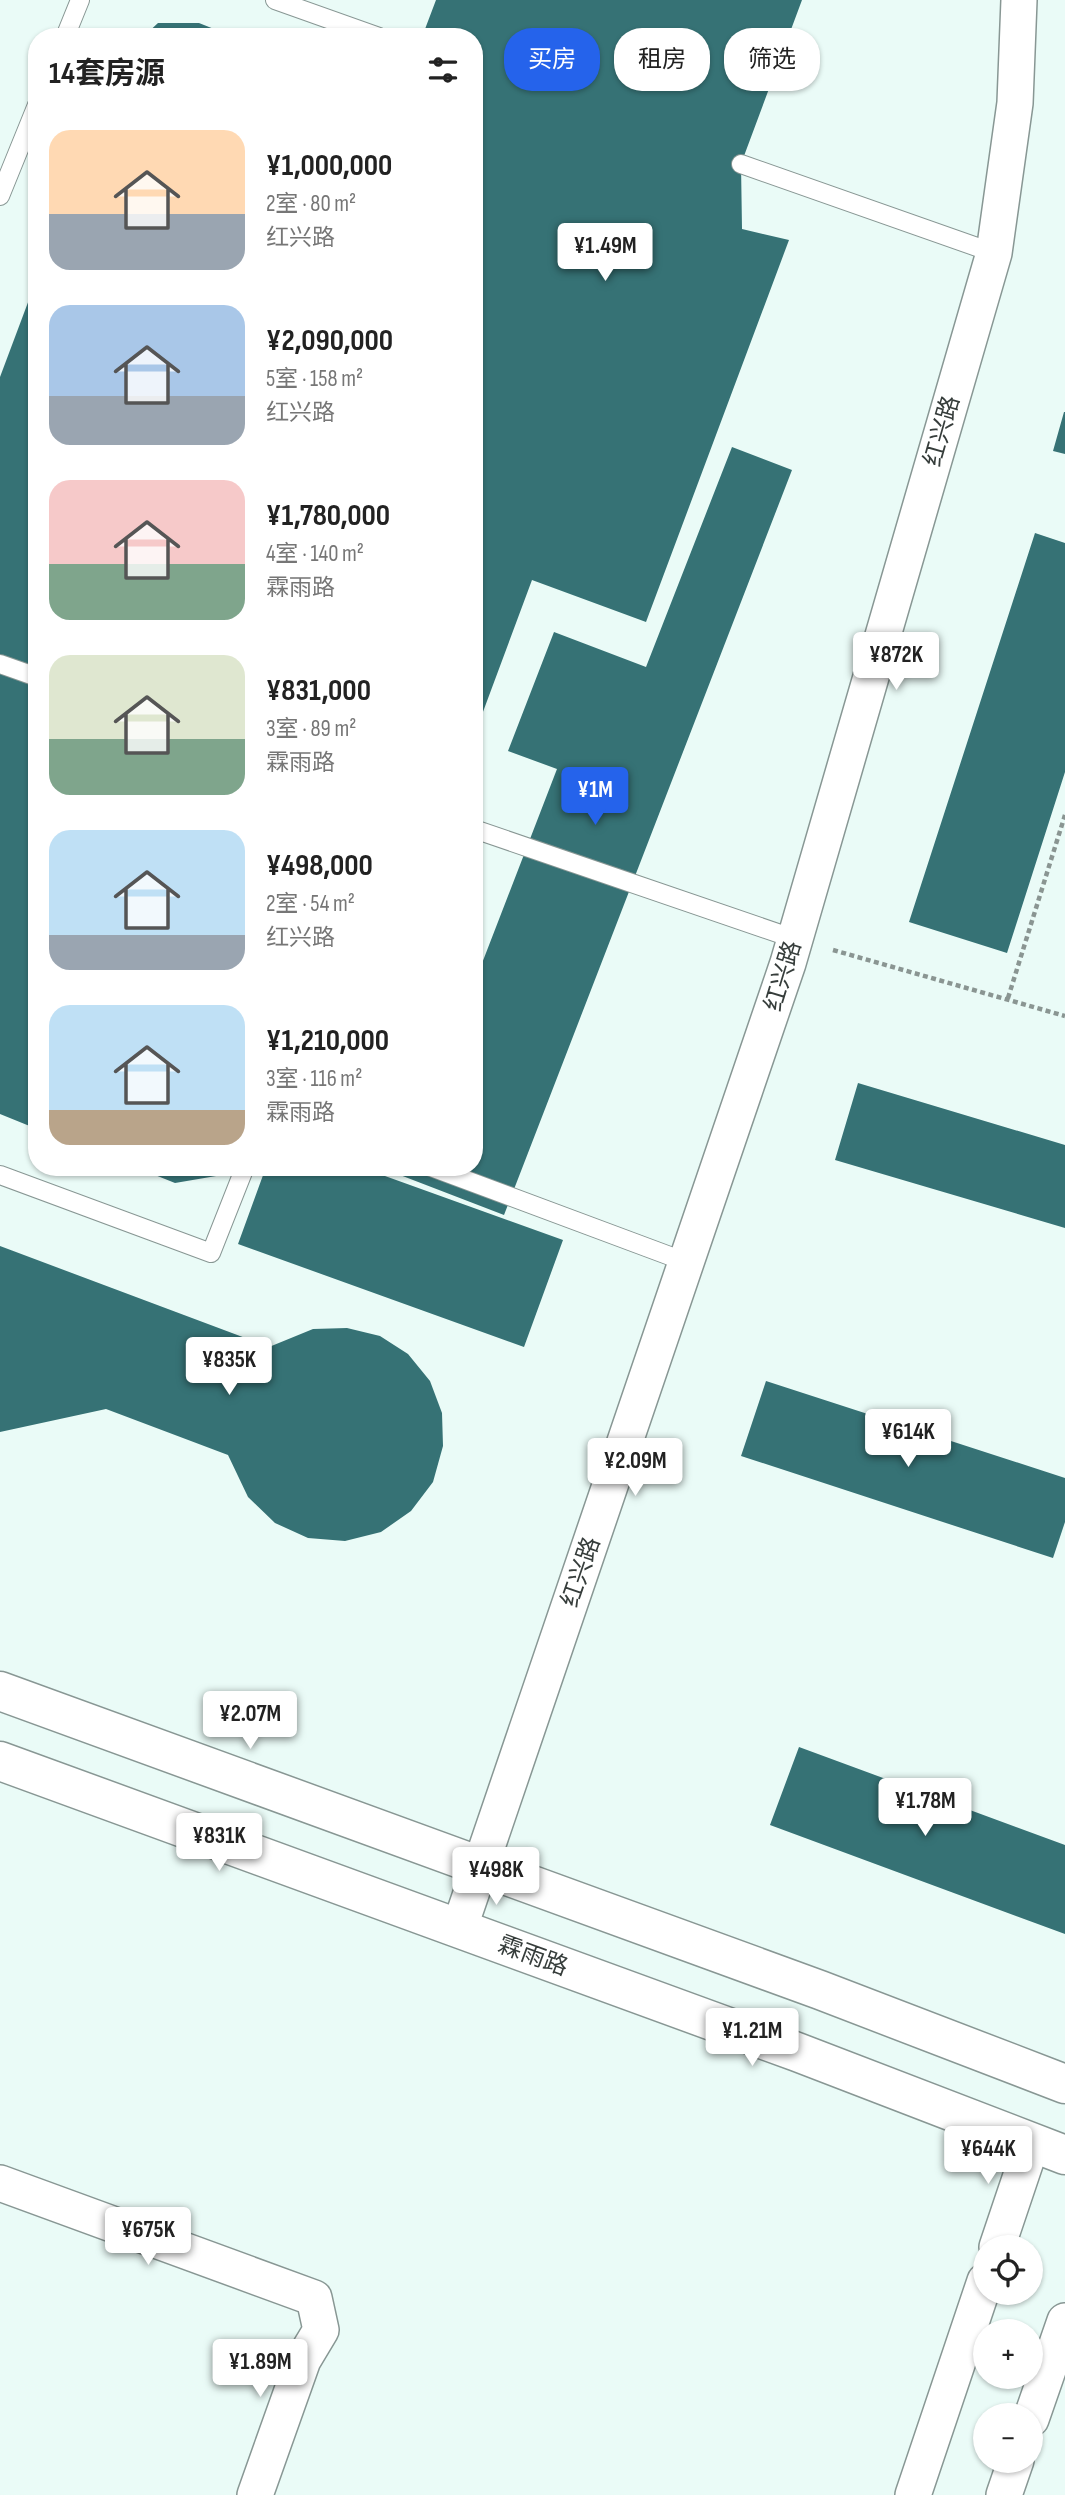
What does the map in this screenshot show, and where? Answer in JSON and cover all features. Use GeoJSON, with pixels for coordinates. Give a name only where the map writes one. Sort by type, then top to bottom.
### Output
{"type":"FeatureCollection","features":[{"type":"Feature","properties":{"kind":"main road"},"geometry":{"type":"LineString","coordinates":[[0,1691],[1065,2084]]}},
{"type":"Feature","properties":{"kind":"main road","name":"霖雨路"},"geometry":{"type":"LineString","coordinates":[[0,1761],[797,2052],[1048,2149]]}},
{"type":"Feature","properties":{"kind":"street","name":"红兴路"},"geometry":{"type":"LineString","coordinates":[[458,1929],[795,939],[995,253],[1015,103],[1019,0]]}},
{"type":"Feature","properties":{"kind":"street"},"geometry":{"type":"LineString","coordinates":[[1003,2235],[1048,2149]]}},
{"type":"Feature","properties":{"kind":"street"},"geometry":{"type":"LineString","coordinates":[[0,2183],[314,2298],[321,2330],[303,2360],[255,2495]]}},
{"type":"Feature","properties":{"kind":"street"},"geometry":{"type":"LineString","coordinates":[[913,2495],[977,2305]]}},
{"type":"Feature","properties":{"kind":"street"},"geometry":{"type":"LineString","coordinates":[[1037,2403],[1065,2321]]}},
{"type":"Feature","properties":{"kind":"street"},"geometry":{"type":"LineString","coordinates":[[1004,2495],[1012,2473]]}},
{"type":"Feature","properties":{"kind":"lane"},"geometry":{"type":"LineString","coordinates":[[68,28],[79,0]]}},
{"type":"Feature","properties":{"kind":"lane"},"geometry":{"type":"LineString","coordinates":[[275,0],[354,28]]}},
{"type":"Feature","properties":{"kind":"lane"},"geometry":{"type":"LineString","coordinates":[[0,196],[28,127]]}},
{"type":"Feature","properties":{"kind":"lane"},"geometry":{"type":"LineString","coordinates":[[741,164],[995,253]]}},
{"type":"Feature","properties":{"kind":"lane"},"geometry":{"type":"LineString","coordinates":[[0,664],[28,674]]}},
{"type":"Feature","properties":{"kind":"lane"},"geometry":{"type":"LineString","coordinates":[[483,832],[795,939]]}},
{"type":"Feature","properties":{"kind":"lane"},"geometry":{"type":"LineString","coordinates":[[0,1175],[211,1253],[241,1176]]}},
{"type":"Feature","properties":{"kind":"lane"},"geometry":{"type":"LineString","coordinates":[[455,1176],[686,1262]]}},
{"type":"Feature","properties":{"kind":"path"},"geometry":{"type":"LineString","coordinates":[[1008,998],[1065,815]]}},
{"type":"Feature","properties":{"kind":"path"},"geometry":{"type":"LineString","coordinates":[[795,939],[1065,1016]]}},
{"type":"Feature","properties":{"kind":"building"},"geometry":{"type":"Polygon","coordinates":[[[436,0],[802,0],[792,28],[724,28],[724,91],[768,91],[741,164],[742,229],[789,240],[646,622],[532,580],[483,712],[483,28],[425,28],[436,0]]]}},
{"type":"Feature","properties":{"kind":"building"},"geometry":{"type":"Polygon","coordinates":[[[158,23],[199,23],[212,28],[153,28],[158,23]]]}},
{"type":"Feature","properties":{"kind":"building"},"geometry":{"type":"Polygon","coordinates":[[[28,302],[28,1125],[0,1114],[0,377],[28,302]]]}},
{"type":"Feature","properties":{"kind":"building"},"geometry":{"type":"Polygon","coordinates":[[[1065,412],[1065,454],[1053,451],[1065,412]]]}},
{"type":"Feature","properties":{"kind":"building"},"geometry":{"type":"Polygon","coordinates":[[[732,447],[792,470],[504,1215],[403,1176],[483,1176],[483,961],[557,769],[508,751],[554,632],[646,667],[732,447]]]}},
{"type":"Feature","properties":{"kind":"building"},"geometry":{"type":"Polygon","coordinates":[[[1035,533],[1065,543],[1065,772],[1007,953],[909,922],[1035,533]]]}},
{"type":"Feature","properties":{"kind":"building"},"geometry":{"type":"Polygon","coordinates":[[[858,1083],[1065,1145],[1065,1228],[835,1160],[858,1083]]]}},
{"type":"Feature","properties":{"kind":"building"},"geometry":{"type":"Polygon","coordinates":[[[158,1176],[216,1176],[175,1183],[158,1176]]]}},
{"type":"Feature","properties":{"kind":"building"},"geometry":{"type":"Polygon","coordinates":[[[263,1176],[385,1176],[563,1240],[524,1347],[238,1244],[263,1176]]]}},
{"type":"Feature","properties":{"kind":"building"},"geometry":{"type":"Polygon","coordinates":[[[0,1246],[269,1347],[313,1329],[347,1328],[380,1336],[408,1354],[430,1381],[442,1413],[443,1446],[433,1482],[411,1511],[381,1532],[345,1541],[308,1538],[275,1523],[248,1497],[228,1455],[106,1409],[0,1432],[0,1246]]]}},
{"type":"Feature","properties":{"kind":"building"},"geometry":{"type":"Polygon","coordinates":[[[766,1381],[1065,1478],[1065,1522],[1053,1558],[741,1456],[766,1381]]]}},
{"type":"Feature","properties":{"kind":"building"},"geometry":{"type":"Polygon","coordinates":[[[799,1747],[1065,1845],[1065,1934],[770,1825],[799,1747]]]}}]}
